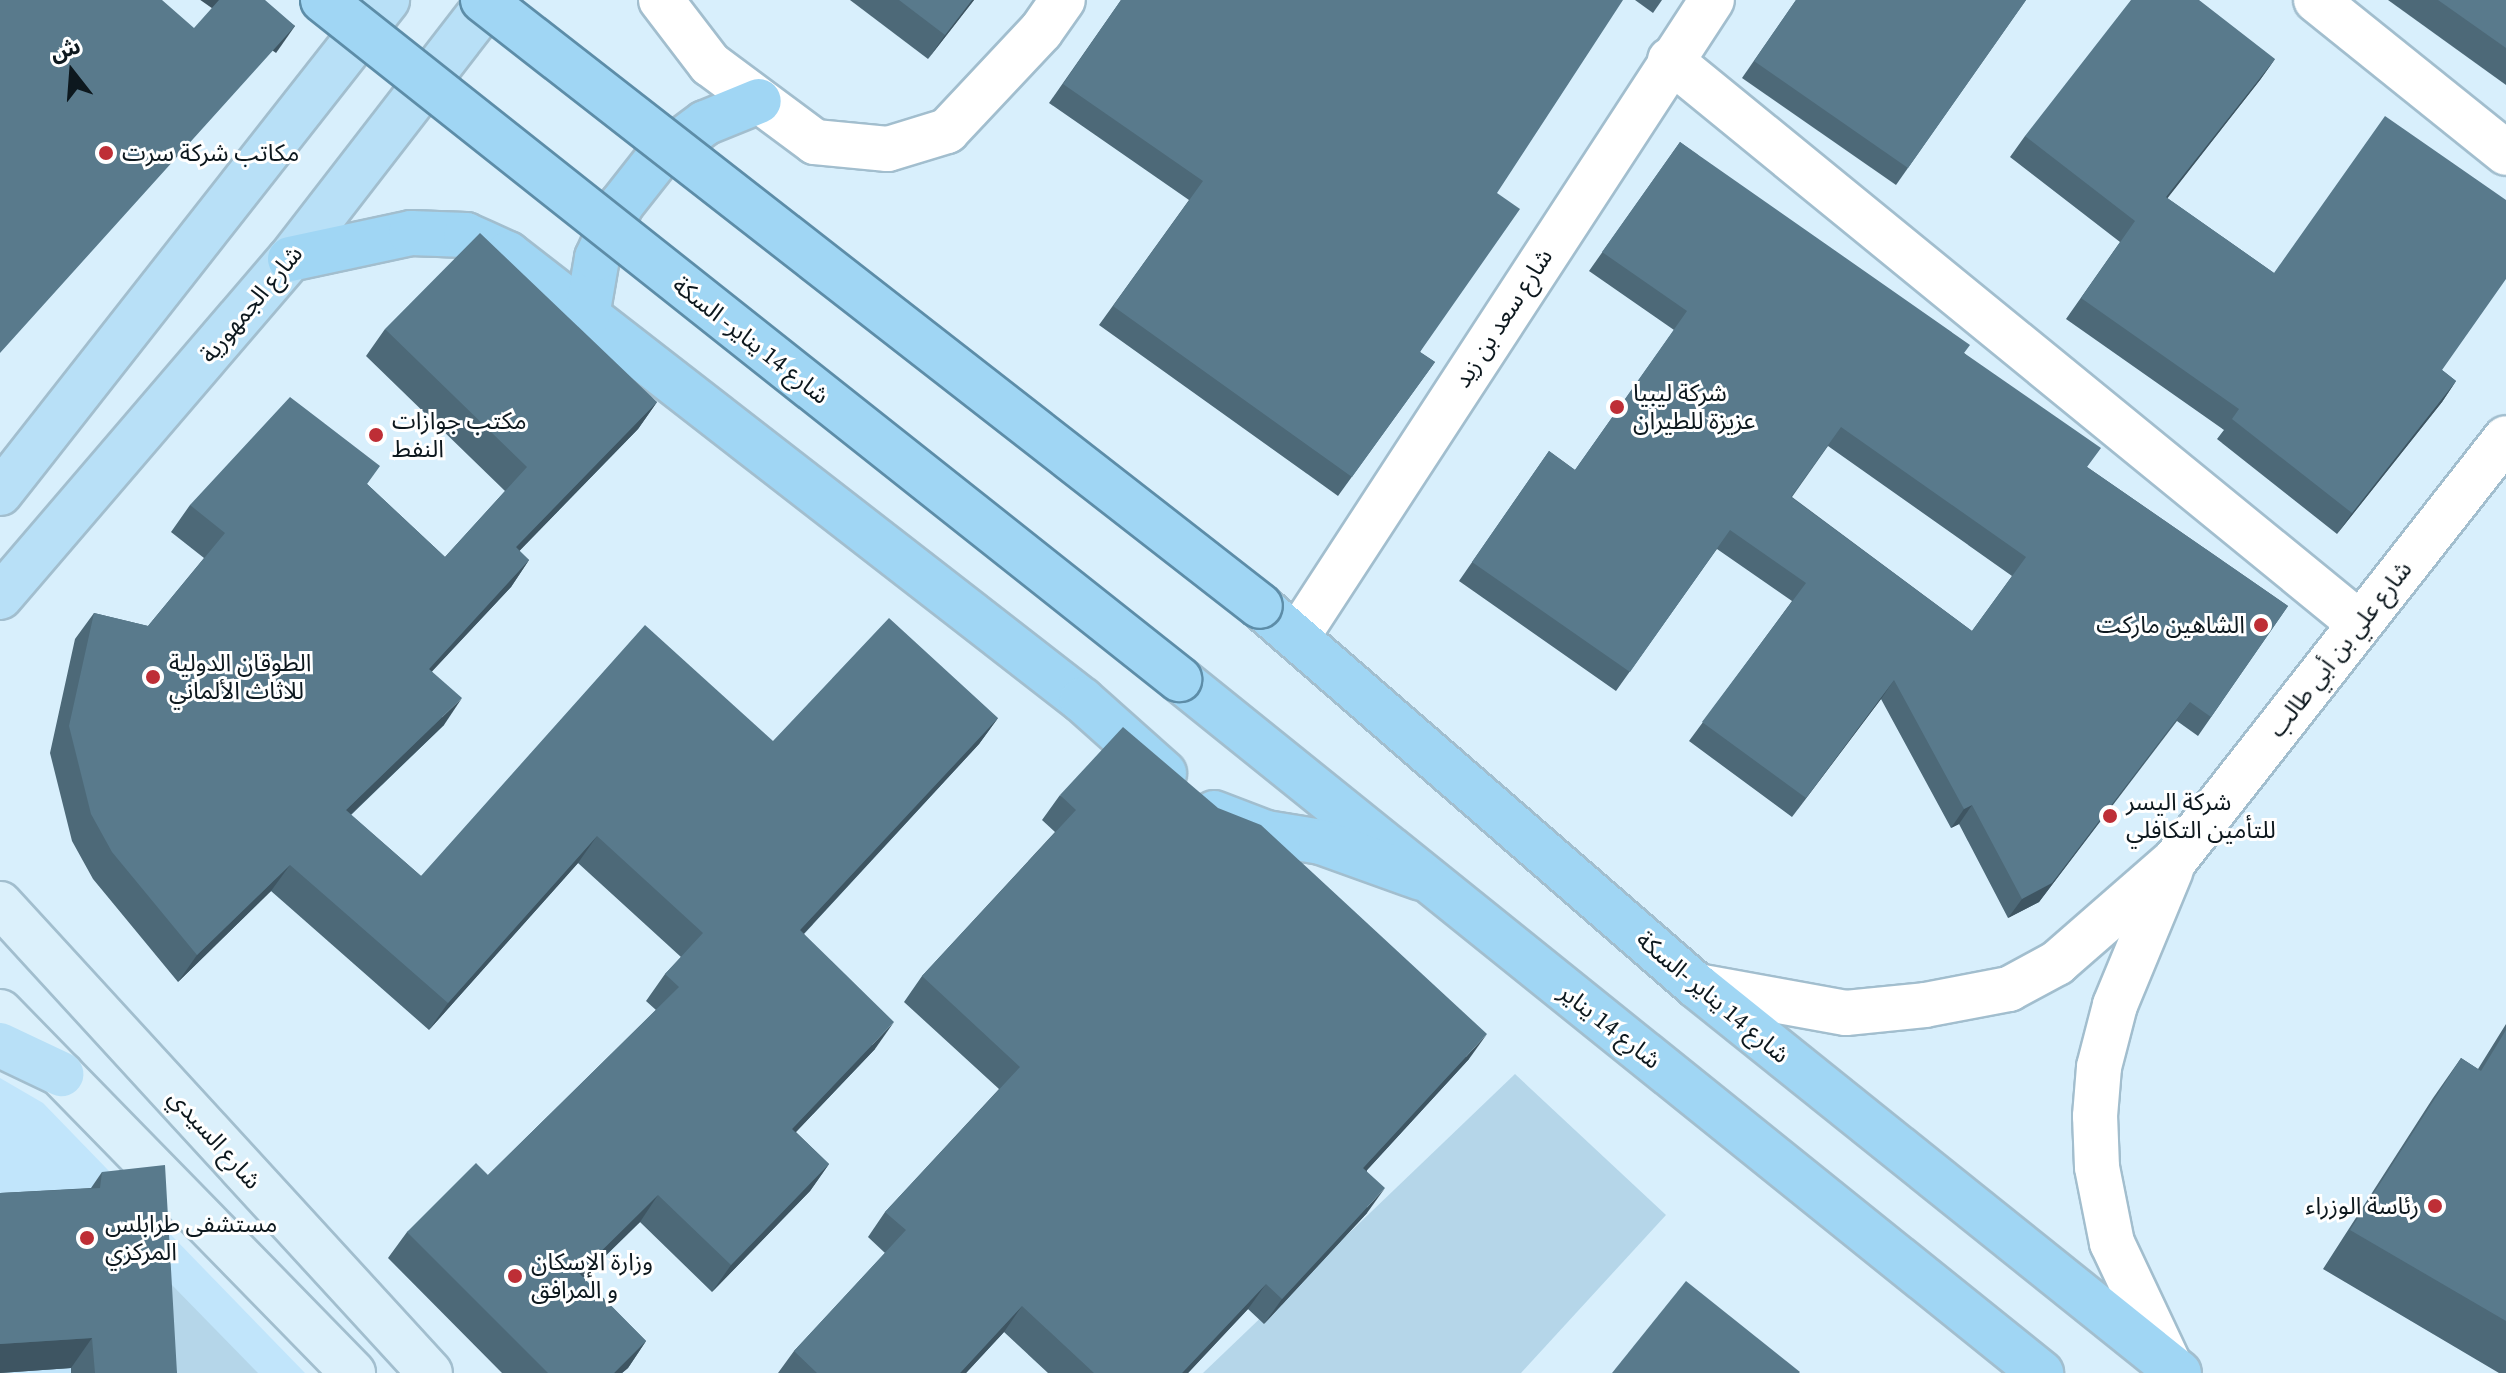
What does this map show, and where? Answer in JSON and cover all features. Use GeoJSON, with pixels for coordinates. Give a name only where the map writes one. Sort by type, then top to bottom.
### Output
{"type":"FeatureCollection","features":[{"type":"Feature","properties":{"kind":"highway","name":"شارع 14 يناير- السكة"},"geometry":{"type":"LineString","coordinates":[[323,0],[1179,679]]}},
{"type":"Feature","properties":{"kind":"highway","name":"شارع 14 يناير -السكة"},"geometry":{"type":"LineString","coordinates":[[483,0],[1260,606],[1697,986],[2174,1369]]}},
{"type":"Feature","properties":{"kind":"highway"},"geometry":{"type":"LineString","coordinates":[[587,316],[597,258],[615,218],[658,158],[705,123],[759,101]]}},
{"type":"Feature","properties":{"kind":"highway"},"geometry":{"type":"LineString","coordinates":[[290,259],[411,233],[466,235],[508,254],[1082,700],[1216,814],[1266,833],[1321,842],[1421,878]]}},
{"type":"Feature","properties":{"kind":"highway","name":"شارع 14 يناير"},"geometry":{"type":"LineString","coordinates":[[1179,679],[1421,878],[2041,1373]]}},
{"type":"Feature","properties":{"kind":"main road"},"geometry":{"type":"LineString","coordinates":[[0,493],[387,0]]}},
{"type":"Feature","properties":{"kind":"main road","name":"شارع الجمهورية"},"geometry":{"type":"LineString","coordinates":[[0,597],[290,259],[490,0]]}},
{"type":"Feature","properties":{"kind":"main road","name":"شارع السيدي"},"geometry":{"type":"LineString","coordinates":[[0,904],[430,1373]]}},
{"type":"Feature","properties":{"kind":"main road"},"geometry":{"type":"LineString","coordinates":[[0,1012],[353,1373]]}},
{"type":"Feature","properties":{"kind":"main road"},"geometry":{"type":"LineString","coordinates":[[0,1045],[61,1074]]}},
{"type":"Feature","properties":{"kind":"street"},"geometry":{"type":"LineString","coordinates":[[661,0],[710,64],[815,142],[888,149],[947,131],[1041,31],[1063,0]]}},
{"type":"Feature","properties":{"kind":"street","name":"شارع سعد بن زيد"},"geometry":{"type":"LineString","coordinates":[[1297,637],[1670,60],[1712,0]]}},
{"type":"Feature","properties":{"kind":"street"},"geometry":{"type":"LineString","coordinates":[[2316,0],[2506,153]]}},
{"type":"Feature","properties":{"kind":"street"},"geometry":{"type":"LineString","coordinates":[[1670,60],[2359,623]]}},
{"type":"Feature","properties":{"kind":"street","name":"شارع علي بن أبي طالب"},"geometry":{"type":"LineString","coordinates":[[1697,986],[1846,1013],[1925,1005],[2009,989],[2057,963],[2175,860],[2506,438]]}},
{"type":"Feature","properties":{"kind":"street","name":"شارع علي بن أبي طالب"},"geometry":{"type":"LineString","coordinates":[[2174,1369],[2112,1243],[2097,1167],[2095,1116],[2099,1067],[2115,1005],[2175,860]]}},
{"type":"Feature","properties":{"kind":"shaded area"},"geometry":{"type":"Polygon","coordinates":[[[1515,1074],[1666,1215],[1521,1373],[1203,1373],[1515,1074]]]}},
{"type":"Feature","properties":{"kind":"shaded area","name":"مستشفى طرابلس المركزي"},"geometry":{"type":"Polygon","coordinates":[[[0,1078],[43,1103],[305,1373],[0,1373],[0,1078]]]}},
{"type":"Feature","properties":{"kind":"shaded area"},"geometry":{"type":"Polygon","coordinates":[[[171,1284],[258,1373],[172,1373],[171,1284]]]}},
{"type":"Feature","properties":{"kind":"building"},"geometry":{"type":"Polygon","coordinates":[[[0,0],[162,0],[194,28],[219,0],[265,0],[295,26],[0,353],[0,0]]]}},
{"type":"Feature","properties":{"kind":"building"},"geometry":{"type":"Polygon","coordinates":[[[899,0],[972,0],[945,35],[899,0]]]}},
{"type":"Feature","properties":{"kind":"building"},"geometry":{"type":"Polygon","coordinates":[[[1121,0],[1623,0],[1497,193],[1520,209],[1420,352],[1435,362],[1352,477],[1113,306],[1203,181],[1063,84],[1121,0]]]}},
{"type":"Feature","properties":{"kind":"building"},"geometry":{"type":"Polygon","coordinates":[[[1796,0],[2026,0],[1908,168],[1754,61],[1796,0]]]}},
{"type":"Feature","properties":{"kind":"building"},"geometry":{"type":"Polygon","coordinates":[[[2131,0],[2199,0],[2275,59],[2166,197],[2274,273],[2385,116],[2506,200],[2506,279],[2442,370],[2456,381],[2352,513],[2232,419],[2239,409],[2081,298],[2135,221],[2025,136],[2131,0]]]}},
{"type":"Feature","properties":{"kind":"building"},"geometry":{"type":"Polygon","coordinates":[[[2438,0],[2506,0],[2506,48],[2438,0]]]}},
{"type":"Feature","properties":{"kind":"building"},"geometry":{"type":"Polygon","coordinates":[[[1680,142],[1970,345],[1964,353],[2101,448],[2087,467],[2288,606],[2211,717],[2190,702],[2052,883],[2022,899],[1972,805],[1964,809],[1894,680],[1806,798],[1702,722],[1806,583],[1730,530],[1630,672],[1472,562],[1549,451],[1575,470],[1687,311],[1602,252],[1680,142]],[[1841,427],[1791,497],[1972,631],[2026,557],[1841,427]]]}},
{"type":"Feature","properties":{"kind":"building"},"geometry":{"type":"Polygon","coordinates":[[[480,233],[657,402],[516,547],[529,560],[429,669],[462,698],[346,810],[421,876],[645,625],[773,741],[889,618],[998,718],[800,930],[894,1022],[792,1129],[829,1164],[731,1265],[658,1195],[579,1273],[646,1341],[614,1373],[548,1373],[407,1232],[476,1163],[488,1175],[679,987],[665,974],[703,933],[597,836],[448,1003],[290,865],[197,955],[112,852],[91,814],[69,726],[94,613],[148,626],[225,533],[190,505],[290,397],[380,466],[367,484],[445,557],[527,467],[385,329],[480,233]]]}},
{"type":"Feature","properties":{"kind":"building"},"geometry":{"type":"Polygon","coordinates":[[[1123,727],[1218,808],[1261,825],[1487,1034],[1363,1168],[1385,1188],[1282,1299],[1266,1284],[1182,1373],[1094,1373],[1022,1306],[960,1373],[817,1373],[794,1351],[906,1230],[885,1212],[1020,1067],[922,976],[1076,810],[1060,795],[1123,727]]]}},
{"type":"Feature","properties":{"kind":"building","name":"رئاسة الوزراء"},"geometry":{"type":"Polygon","coordinates":[[[2506,1030],[2506,1321],[2350,1230],[2461,1058],[2481,1071],[2506,1030]]]}},
{"type":"Feature","properties":{"kind":"building"},"geometry":{"type":"Polygon","coordinates":[[[165,1165],[177,1373],[95,1373],[92,1338],[0,1344],[0,1193],[100,1188],[102,1172],[165,1165]]]}},
{"type":"Feature","properties":{"kind":"building"},"geometry":{"type":"Polygon","coordinates":[[[1686,1281],[1800,1372],[1612,1373],[1686,1281]]]}},
{"type":"Feature","properties":{"kind":"place","name":"مكاتب شركة سرت"},"geometry":{"type":"Point","coordinates":[106,153]}},
{"type":"Feature","properties":{"kind":"place","name":"شركة ليبيا عزيزة للطيران"},"geometry":{"type":"Point","coordinates":[1617,407]}},
{"type":"Feature","properties":{"kind":"place","name":"مكتب جوازات النفط"},"geometry":{"type":"Point","coordinates":[376,435]}},
{"type":"Feature","properties":{"kind":"place","name":"الشاهين ماركت"},"geometry":{"type":"Point","coordinates":[2261,625]}},
{"type":"Feature","properties":{"kind":"place","name":"الطوقان الدولية للاثاث الألماني"},"geometry":{"type":"Point","coordinates":[153,677]}},
{"type":"Feature","properties":{"kind":"place","name":"شركة اليسر للتأمين التكافلي"},"geometry":{"type":"Point","coordinates":[2110,816]}},
{"type":"Feature","properties":{"kind":"place","name":"رئاسة الوزراء"},"geometry":{"type":"Point","coordinates":[2435,1206]}},
{"type":"Feature","properties":{"kind":"place","name":"مستشفى طرابلس المركزي"},"geometry":{"type":"Point","coordinates":[87,1238]}},
{"type":"Feature","properties":{"kind":"place","name":"وزارة الإسكان و المرافق"},"geometry":{"type":"Point","coordinates":[515,1276]}}]}
